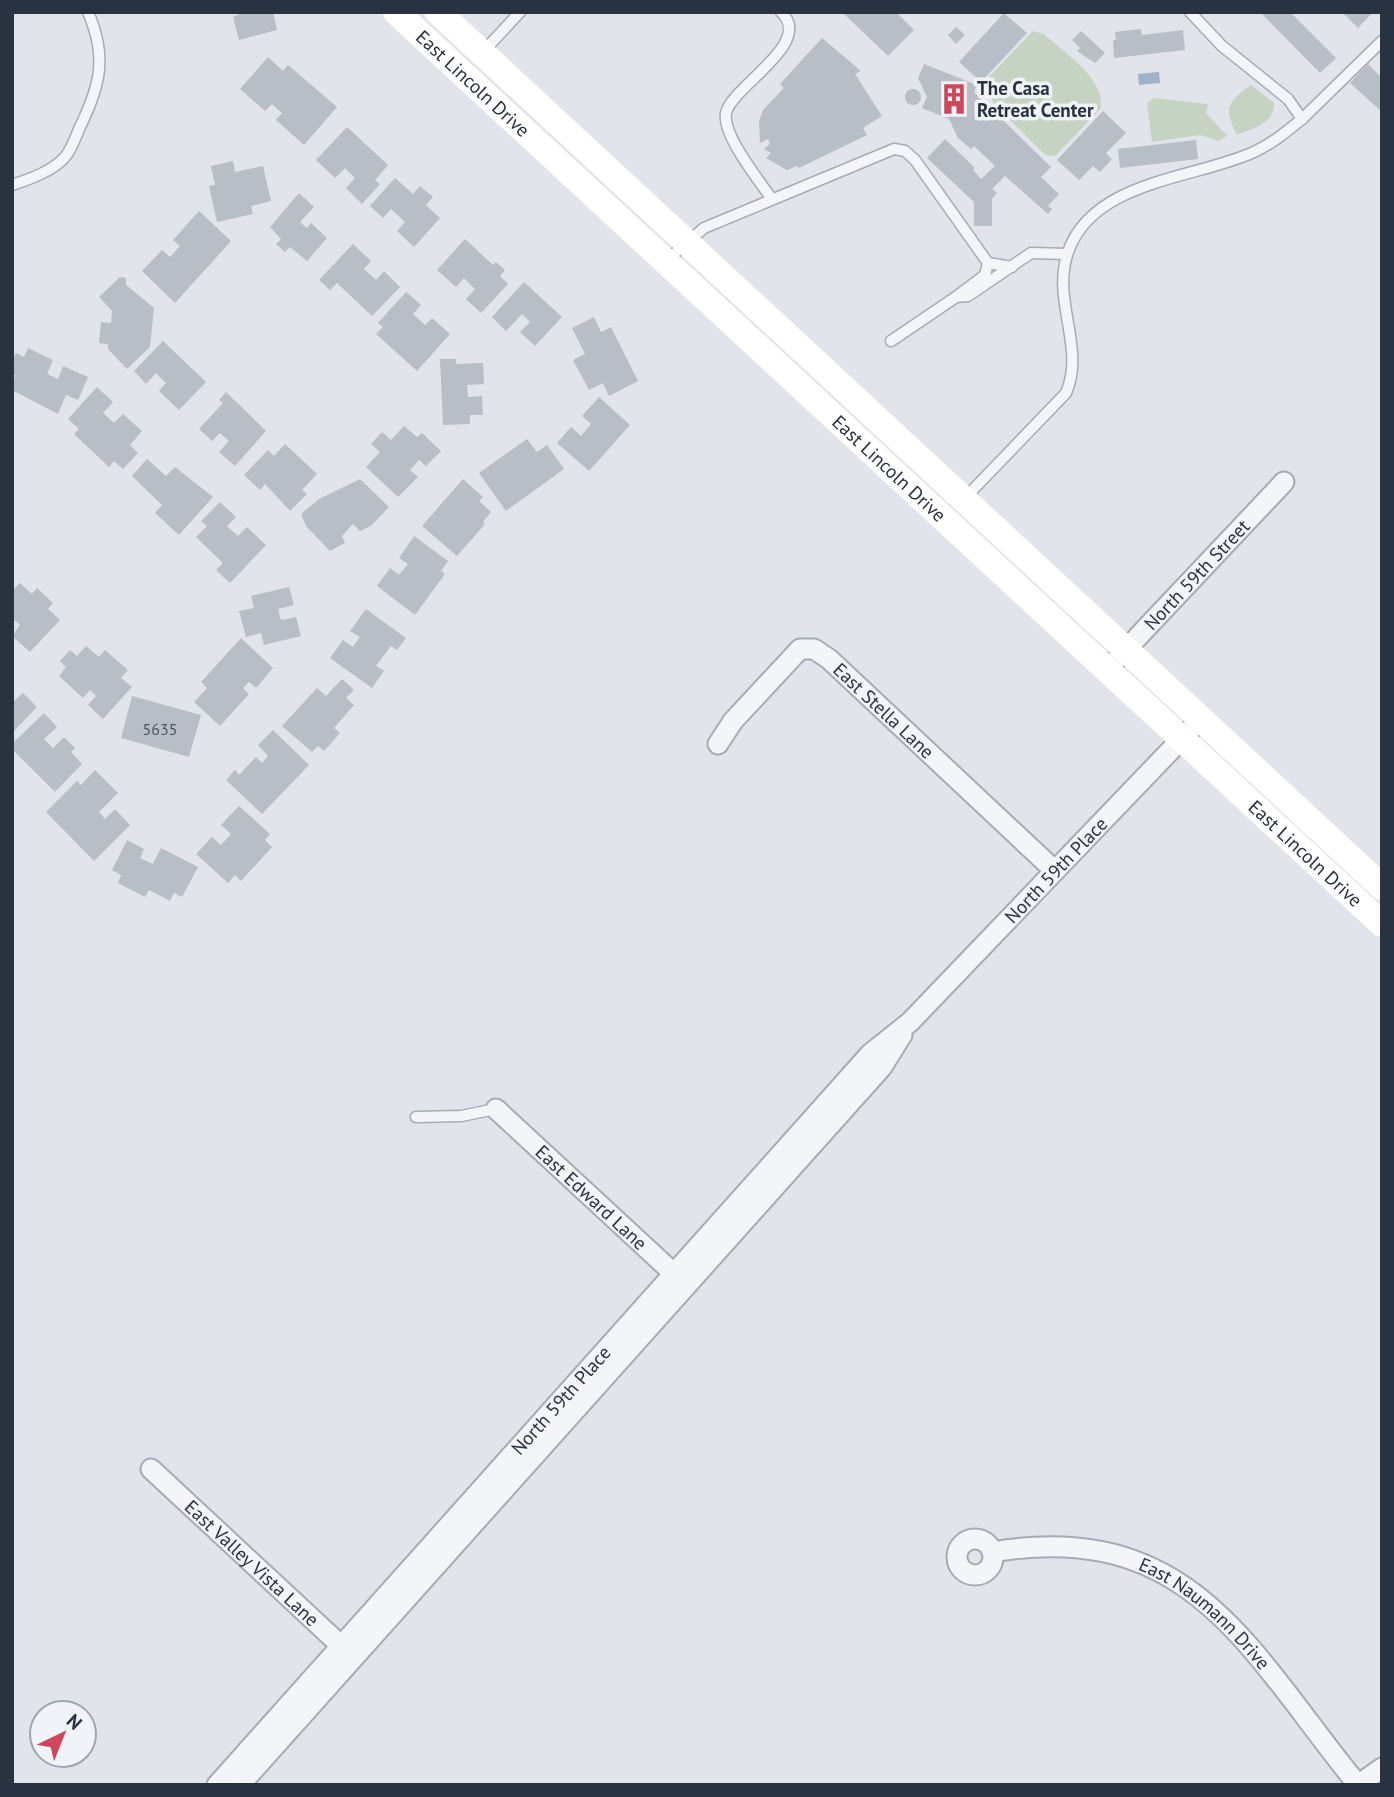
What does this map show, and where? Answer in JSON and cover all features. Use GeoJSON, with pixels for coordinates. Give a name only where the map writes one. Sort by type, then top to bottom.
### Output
{"type":"FeatureCollection","features":[{"type":"Feature","properties":{"kind":"main road","name":"East Lincoln Drive"},"geometry":{"type":"LineString","coordinates":[[396,12],[1107,669],[1378,913]]}},
{"type":"Feature","properties":{"kind":"main road","name":"East Lincoln Drive"},"geometry":{"type":"LineString","coordinates":[[438,12],[1382,887]]}},
{"type":"Feature","properties":{"kind":"street","name":"North 59th Street"},"geometry":{"type":"LineString","coordinates":[[1107,669],[1284,482]]}},
{"type":"Feature","properties":{"kind":"street","name":"East Stella Lane"},"geometry":{"type":"LineString","coordinates":[[718,744],[733,721],[800,649],[814,649],[829,659],[1054,870]]}},
{"type":"Feature","properties":{"kind":"street","name":"North 59th Place"},"geometry":{"type":"LineString","coordinates":[[240,1785],[348,1652],[680,1279],[870,1054],[911,1022],[1201,719]]}},
{"type":"Feature","properties":{"kind":"street","name":"East Edward Lane"},"geometry":{"type":"LineString","coordinates":[[496,1109],[680,1279]]}},
{"type":"Feature","properties":{"kind":"street","name":"East Valley Vista Lane"},"geometry":{"type":"LineString","coordinates":[[150,1469],[348,1652]]}},
{"type":"Feature","properties":{"kind":"street","name":"East Naumann Drive"},"geometry":{"type":"LineString","coordinates":[[992,1552],[1060,1546],[1091,1549],[1149,1565],[1184,1584],[1221,1613],[1249,1643],[1358,1785]]}},
{"type":"Feature","properties":{"kind":"street","name":"North 59th Place"},"geometry":{"type":"LineString","coordinates":[[217,1785],[348,1652]]}},
{"type":"Feature","properties":{"kind":"street"},"geometry":{"type":"LineString","coordinates":[[1358,1785],[1382,1768]]}},
{"type":"Feature","properties":{"kind":"lane"},"geometry":{"type":"LineString","coordinates":[[12,185],[35,177],[65,156],[100,78],[99,38],[88,12]]}},
{"type":"Feature","properties":{"kind":"lane"},"geometry":{"type":"LineString","coordinates":[[482,53],[520,12]]}},
{"type":"Feature","properties":{"kind":"lane"},"geometry":{"type":"LineString","coordinates":[[771,198],[741,153],[729,130],[726,114],[730,104],[776,55],[787,38],[788,25],[781,12]]}},
{"type":"Feature","properties":{"kind":"lane"},"geometry":{"type":"LineString","coordinates":[[1190,12],[1223,46],[1287,99],[1302,119]]}},
{"type":"Feature","properties":{"kind":"lane"},"geometry":{"type":"LineString","coordinates":[[945,518],[1066,393],[1074,375],[1062,286],[1068,254],[1093,217],[1117,200],[1252,153],[1276,141],[1382,41]]}},
{"type":"Feature","properties":{"kind":"lane"},"geometry":{"type":"LineString","coordinates":[[666,261],[704,228],[885,151],[900,149],[915,160],[988,263],[1012,267]]}},
{"type":"Feature","properties":{"kind":"lane"},"geometry":{"type":"LineString","coordinates":[[956,297],[968,296],[1031,253],[1068,254]]}},
{"type":"Feature","properties":{"kind":"lane"},"geometry":{"type":"LineString","coordinates":[[891,341],[985,275],[988,263]]}},
{"type":"Feature","properties":{"kind":"lane"},"geometry":{"type":"LineString","coordinates":[[416,1117],[461,1116],[496,1109]]}},
{"type":"Feature","properties":{"kind":"green space"},"geometry":{"type":"Polygon","coordinates":[[[1033,31],[1044,34],[1082,67],[1097,86],[1101,97],[1101,108],[1055,156],[1045,155],[993,103],[986,80],[1033,31]]]}},
{"type":"Feature","properties":{"kind":"green space"},"geometry":{"type":"Polygon","coordinates":[[[1251,85],[1274,103],[1273,110],[1267,121],[1237,135],[1230,118],[1230,106],[1237,96],[1251,85]]]}},
{"type":"Feature","properties":{"kind":"green space"},"geometry":{"type":"Polygon","coordinates":[[[1154,98],[1208,104],[1206,113],[1227,136],[1218,141],[1200,135],[1152,142],[1147,103],[1154,98]]]}},
{"type":"Feature","properties":{"kind":"water"},"geometry":{"type":"Polygon","coordinates":[[[1159,72],[1160,83],[1139,85],[1138,74],[1159,72]]]}},
{"type":"Feature","properties":{"kind":"building"},"geometry":{"type":"Polygon","coordinates":[[[244,12],[273,12],[277,30],[239,40],[233,17],[244,12]]]}},
{"type":"Feature","properties":{"kind":"building"},"geometry":{"type":"Polygon","coordinates":[[[842,12],[896,12],[914,30],[888,56],[842,12]]]}},
{"type":"Feature","properties":{"kind":"building"},"geometry":{"type":"Polygon","coordinates":[[[1260,12],[1290,12],[1336,58],[1320,73],[1260,12]]]}},
{"type":"Feature","properties":{"kind":"building"},"geometry":{"type":"Polygon","coordinates":[[[1342,12],[1373,12],[1358,28],[1342,12]]]}},
{"type":"Feature","properties":{"kind":"building"},"geometry":{"type":"Polygon","coordinates":[[[1004,13],[1027,33],[981,82],[959,62],[1004,13]]]}},
{"type":"Feature","properties":{"kind":"building"},"geometry":{"type":"Polygon","coordinates":[[[956,27],[965,35],[956,44],[948,35],[956,27]]]}},
{"type":"Feature","properties":{"kind":"building"},"geometry":{"type":"Polygon","coordinates":[[[1141,29],[1142,35],[1183,30],[1185,50],[1114,58],[1115,32],[1141,29]]]}},
{"type":"Feature","properties":{"kind":"building"},"geometry":{"type":"Polygon","coordinates":[[[1081,31],[1105,53],[1095,63],[1077,51],[1080,48],[1072,40],[1081,31]]]}},
{"type":"Feature","properties":{"kind":"building"},"geometry":{"type":"Polygon","coordinates":[[[822,38],[861,71],[855,74],[882,116],[863,128],[867,135],[799,168],[797,166],[787,170],[766,158],[771,153],[764,149],[770,144],[768,139],[760,143],[759,121],[763,110],[784,88],[780,84],[822,38]]]}},
{"type":"Feature","properties":{"kind":"building"},"geometry":{"type":"Polygon","coordinates":[[[268,57],[283,71],[288,65],[337,107],[304,145],[276,120],[282,113],[272,104],[265,111],[240,89],[268,57]]]}},
{"type":"Feature","properties":{"kind":"building"},"geometry":{"type":"Polygon","coordinates":[[[924,64],[977,85],[974,92],[1051,167],[1041,177],[1059,194],[1048,206],[1052,209],[1048,214],[1005,176],[992,189],[997,193],[992,199],[992,226],[974,226],[974,202],[927,158],[945,139],[975,168],[973,170],[981,179],[995,166],[974,146],[971,149],[958,138],[949,119],[922,108],[927,97],[918,78],[924,64]]]}},
{"type":"Feature","properties":{"kind":"building"},"geometry":{"type":"Polygon","coordinates":[[[1368,64],[1382,78],[1382,112],[1350,83],[1368,64]]]}},
{"type":"Feature","properties":{"kind":"building"},"geometry":{"type":"Polygon","coordinates":[[[913,89],[919,91],[919,103],[913,105],[907,103],[905,97],[907,91],[913,89]]]}},
{"type":"Feature","properties":{"kind":"building"},"geometry":{"type":"Polygon","coordinates":[[[1103,111],[1126,133],[1106,153],[1112,159],[1100,172],[1093,166],[1079,180],[1057,160],[1103,111]]]}},
{"type":"Feature","properties":{"kind":"building"},"geometry":{"type":"Polygon","coordinates":[[[347,127],[388,165],[375,180],[380,184],[362,204],[346,188],[355,178],[345,168],[335,178],[316,160],[347,127]]]}},
{"type":"Feature","properties":{"kind":"building"},"geometry":{"type":"Polygon","coordinates":[[[1196,140],[1198,159],[1120,168],[1118,149],[1196,140]]]}},
{"type":"Feature","properties":{"kind":"building"},"geometry":{"type":"Polygon","coordinates":[[[233,161],[235,172],[263,166],[271,201],[251,206],[253,214],[217,222],[209,186],[215,185],[211,166],[233,161]]]}},
{"type":"Feature","properties":{"kind":"building"},"geometry":{"type":"Polygon","coordinates":[[[395,178],[413,194],[420,186],[433,197],[426,205],[440,218],[414,247],[397,231],[405,222],[391,209],[383,218],[370,206],[395,178]]]}},
{"type":"Feature","properties":{"kind":"building"},"geometry":{"type":"Polygon","coordinates":[[[299,193],[314,207],[300,222],[307,228],[311,223],[327,238],[307,261],[290,247],[285,252],[276,244],[281,239],[270,227],[299,193]]]}},
{"type":"Feature","properties":{"kind":"building"},"geometry":{"type":"Polygon","coordinates":[[[199,211],[231,241],[175,303],[142,271],[162,250],[170,257],[180,246],[173,240],[199,211]]]}},
{"type":"Feature","properties":{"kind":"building"},"geometry":{"type":"Polygon","coordinates":[[[465,239],[493,265],[496,262],[505,270],[500,276],[508,284],[481,313],[466,299],[475,289],[464,278],[456,287],[437,270],[465,239]]]}},
{"type":"Feature","properties":{"kind":"building"},"geometry":{"type":"Polygon","coordinates":[[[353,244],[371,261],[364,269],[376,280],[384,271],[400,287],[372,316],[337,283],[330,290],[319,280],[353,244]]]}},
{"type":"Feature","properties":{"kind":"building"},"geometry":{"type":"Polygon","coordinates":[[[120,277],[126,278],[126,285],[154,308],[150,347],[127,369],[108,349],[108,344],[99,343],[101,322],[111,323],[112,311],[99,297],[120,277]]]}},
{"type":"Feature","properties":{"kind":"building"},"geometry":{"type":"Polygon","coordinates":[[[524,282],[562,317],[535,346],[520,332],[530,322],[522,314],[506,331],[492,317],[524,282]]]}},
{"type":"Feature","properties":{"kind":"building"},"geometry":{"type":"Polygon","coordinates":[[[406,292],[421,305],[413,314],[425,325],[432,318],[450,334],[417,371],[376,334],[383,327],[378,323],[406,292]]]}},
{"type":"Feature","properties":{"kind":"building"},"geometry":{"type":"Polygon","coordinates":[[[594,317],[601,332],[611,327],[638,381],[609,396],[603,383],[589,390],[573,360],[585,354],[572,328],[594,317]]]}},
{"type":"Feature","properties":{"kind":"building"},"geometry":{"type":"Polygon","coordinates":[[[163,341],[206,382],[179,410],[159,391],[166,383],[156,373],[146,384],[134,371],[163,341]]]}},
{"type":"Feature","properties":{"kind":"building"},"geometry":{"type":"Polygon","coordinates":[[[28,348],[53,360],[47,374],[58,379],[63,366],[88,377],[78,400],[66,395],[58,414],[12,390],[15,375],[12,373],[12,361],[16,353],[24,357],[28,348]]]}},
{"type":"Feature","properties":{"kind":"building"},"geometry":{"type":"Polygon","coordinates":[[[440,359],[456,359],[456,364],[483,363],[484,384],[467,385],[468,397],[482,396],[483,415],[470,415],[470,424],[443,425],[440,359]]]}},
{"type":"Feature","properties":{"kind":"building"},"geometry":{"type":"Polygon","coordinates":[[[97,387],[113,402],[103,413],[114,423],[123,414],[142,431],[130,445],[138,453],[123,469],[114,461],[109,467],[74,434],[79,429],[68,419],[97,387]]]}},
{"type":"Feature","properties":{"kind":"building"},"geometry":{"type":"Polygon","coordinates":[[[226,392],[266,431],[235,466],[219,452],[229,441],[220,433],[212,441],[199,429],[223,403],[219,400],[226,392]]]}},
{"type":"Feature","properties":{"kind":"building"},"geometry":{"type":"Polygon","coordinates":[[[599,397],[630,425],[589,471],[557,443],[571,427],[581,436],[591,424],[582,416],[599,397]]]}},
{"type":"Feature","properties":{"kind":"building"},"geometry":{"type":"Polygon","coordinates":[[[404,426],[417,437],[422,433],[441,451],[426,466],[419,460],[410,470],[418,477],[398,497],[366,467],[380,452],[371,444],[382,432],[391,440],[404,426]]]}},
{"type":"Feature","properties":{"kind":"building"},"geometry":{"type":"Polygon","coordinates":[[[527,439],[537,452],[547,445],[564,469],[506,511],[479,473],[527,439]]]}},
{"type":"Feature","properties":{"kind":"building"},"geometry":{"type":"Polygon","coordinates":[[[285,444],[317,474],[302,490],[307,494],[290,511],[265,484],[260,490],[244,475],[268,450],[274,456],[285,444]]]}},
{"type":"Feature","properties":{"kind":"building"},"geometry":{"type":"Polygon","coordinates":[[[147,459],[166,476],[175,467],[213,497],[179,535],[155,513],[162,505],[132,476],[147,459]]]}},
{"type":"Feature","properties":{"kind":"building"},"geometry":{"type":"Polygon","coordinates":[[[360,479],[389,507],[371,526],[360,531],[353,524],[342,536],[345,543],[330,551],[306,526],[301,514],[319,499],[360,479]]]}},
{"type":"Feature","properties":{"kind":"building"},"geometry":{"type":"Polygon","coordinates":[[[463,479],[483,497],[479,501],[491,512],[483,522],[485,524],[457,556],[422,526],[463,479]]]}},
{"type":"Feature","properties":{"kind":"building"},"geometry":{"type":"Polygon","coordinates":[[[220,502],[236,517],[227,526],[238,536],[247,527],[266,545],[230,583],[216,570],[223,563],[196,537],[207,526],[201,521],[220,502]]]}},
{"type":"Feature","properties":{"kind":"building"},"geometry":{"type":"Polygon","coordinates":[[[414,536],[448,561],[441,571],[445,574],[415,615],[377,586],[390,568],[399,575],[408,564],[399,558],[414,536]]]}},
{"type":"Feature","properties":{"kind":"building"},"geometry":{"type":"Polygon","coordinates":[[[20,583],[32,594],[37,588],[53,603],[48,609],[60,620],[30,652],[12,636],[20,625],[12,618],[12,591],[20,583]]]}},
{"type":"Feature","properties":{"kind":"building"},"geometry":{"type":"Polygon","coordinates":[[[289,587],[294,605],[278,609],[281,620],[296,617],[301,636],[264,645],[261,633],[246,637],[239,611],[254,608],[251,596],[289,587]]]}},
{"type":"Feature","properties":{"kind":"building"},"geometry":{"type":"Polygon","coordinates":[[[366,609],[406,638],[397,650],[391,646],[376,666],[384,671],[372,688],[330,658],[343,640],[353,647],[360,637],[350,631],[366,609]]]}},
{"type":"Feature","properties":{"kind":"building"},"geometry":{"type":"Polygon","coordinates":[[[241,638],[273,668],[256,688],[249,682],[243,688],[249,694],[220,726],[194,702],[207,688],[201,682],[241,638]]]}},
{"type":"Feature","properties":{"kind":"building"},"geometry":{"type":"Polygon","coordinates":[[[86,646],[99,657],[105,650],[128,670],[121,678],[132,687],[103,719],[88,705],[96,696],[90,690],[83,698],[59,676],[66,667],[60,661],[70,650],[77,656],[86,646]]]}},
{"type":"Feature","properties":{"kind":"building"},"geometry":{"type":"Polygon","coordinates":[[[342,679],[354,690],[346,698],[354,705],[334,728],[340,733],[324,751],[318,746],[312,752],[282,726],[317,688],[326,696],[342,679]]]}},
{"type":"Feature","properties":{"kind":"building"},"geometry":{"type":"Polygon","coordinates":[[[23,693],[37,707],[12,733],[12,703],[23,693]]]}},
{"type":"Feature","properties":{"kind":"building"},"geometry":{"type":"Polygon","coordinates":[[[132,696],[201,715],[189,757],[121,738],[132,696]]]}},
{"type":"Feature","properties":{"kind":"building"},"geometry":{"type":"Polygon","coordinates":[[[44,713],[57,727],[44,739],[53,748],[64,737],[75,748],[71,752],[82,764],[55,792],[12,749],[12,744],[44,713]]]}},
{"type":"Feature","properties":{"kind":"building"},"geometry":{"type":"Polygon","coordinates":[[[273,730],[309,765],[262,814],[226,780],[235,770],[239,775],[256,757],[262,763],[268,756],[258,745],[273,730]]]}},
{"type":"Feature","properties":{"kind":"building"},"geometry":{"type":"Polygon","coordinates":[[[95,770],[118,793],[99,812],[105,819],[115,809],[130,825],[94,861],[46,812],[77,781],[81,785],[95,770]]]}},
{"type":"Feature","properties":{"kind":"building"},"geometry":{"type":"Polygon","coordinates":[[[239,806],[270,834],[265,840],[272,847],[241,881],[235,875],[228,883],[196,854],[212,837],[221,845],[231,834],[221,825],[239,806]]]}},
{"type":"Feature","properties":{"kind":"building"},"geometry":{"type":"Polygon","coordinates":[[[127,840],[144,849],[140,858],[153,864],[161,848],[198,867],[182,897],[174,893],[170,901],[149,890],[145,897],[118,883],[121,875],[112,870],[127,840]]]}},
{"type":"Feature","properties":{"kind":"place","name":"The Casa Retreat Center"},"geometry":{"type":"Point","coordinates":[954,99]}}]}
